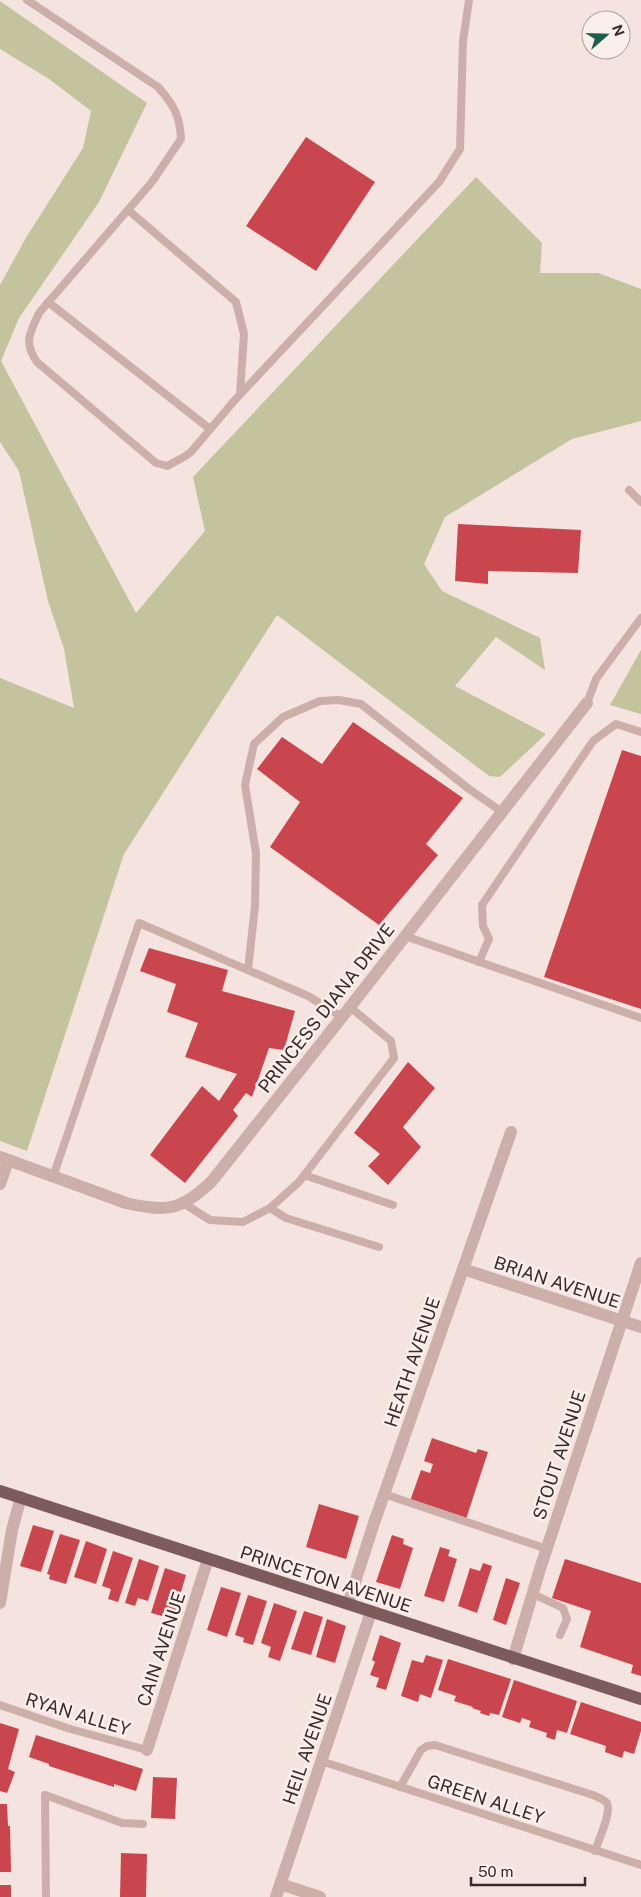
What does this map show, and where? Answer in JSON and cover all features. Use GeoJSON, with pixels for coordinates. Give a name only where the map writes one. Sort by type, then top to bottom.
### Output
{"type":"FeatureCollection","features":[{"type":"Feature","properties":{"kind":"main road","name":"PRINCETON AVENUE"},"geometry":{"type":"LineString","coordinates":[[0,1491],[641,1699]]}},
{"type":"Feature","properties":{"kind":"street","name":"PRINCESS DIANA DRIVE"},"geometry":{"type":"LineString","coordinates":[[4,1159],[126,1203],[148,1208],[166,1209],[184,1203],[198,1194],[212,1181],[346,1012],[587,703]]}},
{"type":"Feature","properties":{"kind":"street","name":"HEATH AVENUE"},"geometry":{"type":"LineString","coordinates":[[348,1604],[384,1494],[511,1132]]}},
{"type":"Feature","properties":{"kind":"street"},"geometry":{"type":"LineString","coordinates":[[0,1184],[4,1159]]}},
{"type":"Feature","properties":{"kind":"street","name":"STOUT AVENUE"},"geometry":{"type":"LineString","coordinates":[[512,1658],[641,1263]]}},
{"type":"Feature","properties":{"kind":"street","name":"BRIAN AVENUE"},"geometry":{"type":"LineString","coordinates":[[463,1269],[641,1328]]}},
{"type":"Feature","properties":{"kind":"street"},"geometry":{"type":"LineString","coordinates":[[0,1602],[12,1530],[20,1497]]}},
{"type":"Feature","properties":{"kind":"street","name":"CAIN AVENUE"},"geometry":{"type":"LineString","coordinates":[[147,1750],[208,1559]]}},
{"type":"Feature","properties":{"kind":"street","name":"HEIL AVENUE"},"geometry":{"type":"LineString","coordinates":[[276,1897],[370,1612]]}},
{"type":"Feature","properties":{"kind":"street"},"geometry":{"type":"LineString","coordinates":[[280,1884],[320,1897]]}},
{"type":"Feature","properties":{"kind":"lane"},"geometry":{"type":"LineString","coordinates":[[27,0],[158,86],[172,104],[180,127],[181,139],[152,182],[39,313],[28,337],[29,347],[37,362],[156,463],[167,466],[184,458],[240,394],[439,182],[460,149],[463,41],[469,0]]}},
{"type":"Feature","properties":{"kind":"lane"},"geometry":{"type":"LineString","coordinates":[[128,210],[236,302],[244,334],[240,394]]}},
{"type":"Feature","properties":{"kind":"lane"},"geometry":{"type":"LineString","coordinates":[[48,302],[210,429]]}},
{"type":"Feature","properties":{"kind":"lane"},"geometry":{"type":"LineString","coordinates":[[629,490],[641,502]]}},
{"type":"Feature","properties":{"kind":"lane"},"geometry":{"type":"LineString","coordinates":[[587,703],[596,679],[641,618]]}},
{"type":"Feature","properties":{"kind":"lane"},"geometry":{"type":"LineString","coordinates":[[248,970],[256,906],[256,853],[245,785],[254,744],[283,717],[320,700],[339,700],[361,704],[469,789],[502,812]]}},
{"type":"Feature","properties":{"kind":"lane"},"geometry":{"type":"LineString","coordinates":[[479,962],[489,939],[483,926],[482,905],[594,741],[616,724],[641,732]]}},
{"type":"Feature","properties":{"kind":"lane"},"geometry":{"type":"LineString","coordinates":[[53,1177],[139,923],[346,1012],[392,1042],[394,1058],[300,1182],[270,1208],[243,1222],[210,1220],[184,1203]]}},
{"type":"Feature","properties":{"kind":"lane"},"geometry":{"type":"LineString","coordinates":[[405,936],[641,1018]]}},
{"type":"Feature","properties":{"kind":"lane"},"geometry":{"type":"LineString","coordinates":[[304,1175],[393,1205]]}},
{"type":"Feature","properties":{"kind":"lane"},"geometry":{"type":"LineString","coordinates":[[270,1208],[286,1218],[379,1247]]}},
{"type":"Feature","properties":{"kind":"lane"},"geometry":{"type":"LineString","coordinates":[[384,1494],[547,1548]]}},
{"type":"Feature","properties":{"kind":"lane"},"geometry":{"type":"LineString","coordinates":[[533,1594],[563,1608],[567,1619],[560,1635]]}},
{"type":"Feature","properties":{"kind":"lane","name":"RYAN ALLEY"},"geometry":{"type":"LineString","coordinates":[[0,1706],[67,1728],[147,1750]]}},
{"type":"Feature","properties":{"kind":"lane"},"geometry":{"type":"LineString","coordinates":[[400,1788],[421,1750],[427,1746],[436,1745],[593,1795],[604,1800],[608,1808],[595,1851]]}},
{"type":"Feature","properties":{"kind":"lane","name":"GREEN ALLEY"},"geometry":{"type":"LineString","coordinates":[[321,1761],[641,1865]]}},
{"type":"Feature","properties":{"kind":"lane"},"geometry":{"type":"LineString","coordinates":[[46,1897],[45,1795],[122,1823],[143,1824]]}},
{"type":"Feature","properties":{"kind":"green space"},"geometry":{"type":"Polygon","coordinates":[[[0,1],[147,103],[99,202],[19,318],[1,361],[136,613],[205,531],[193,477],[476,177],[542,243],[540,273],[598,273],[641,289],[641,421],[572,439],[445,517],[424,564],[442,591],[540,638],[545,670],[496,637],[455,686],[546,734],[500,777],[489,776],[277,615],[124,854],[27,1151],[0,1141],[0,678],[74,708],[64,649],[48,601],[19,471],[0,442],[0,285],[27,236],[83,148],[91,111],[49,79],[0,49],[0,1]]]}},
{"type":"Feature","properties":{"kind":"green space"},"geometry":{"type":"Polygon","coordinates":[[[641,650],[641,714],[610,705],[641,650]]]}},
{"type":"Feature","properties":{"kind":"building"},"geometry":{"type":"Polygon","coordinates":[[[306,137],[375,182],[316,271],[246,226],[306,137]]]}},
{"type":"Feature","properties":{"kind":"building"},"geometry":{"type":"Polygon","coordinates":[[[458,524],[581,530],[578,573],[488,571],[488,584],[455,581],[458,524]]]}},
{"type":"Feature","properties":{"kind":"building"},"geometry":{"type":"Polygon","coordinates":[[[353,722],[463,798],[426,844],[438,855],[379,925],[270,847],[300,802],[257,769],[282,737],[322,764],[353,722]]]}},
{"type":"Feature","properties":{"kind":"building"},"geometry":{"type":"Polygon","coordinates":[[[622,750],[641,756],[641,1009],[544,977],[622,750]]]}},
{"type":"Feature","properties":{"kind":"building"},"geometry":{"type":"Polygon","coordinates":[[[149,948],[228,970],[222,991],[295,1011],[284,1050],[269,1048],[252,1097],[246,1093],[233,1110],[238,1116],[185,1183],[150,1155],[202,1086],[219,1101],[237,1074],[185,1057],[198,1023],[167,1012],[176,984],[140,971],[149,948]]]}},
{"type":"Feature","properties":{"kind":"building"},"geometry":{"type":"Polygon","coordinates":[[[408,1062],[435,1088],[403,1127],[421,1147],[388,1185],[368,1166],[380,1154],[354,1133],[408,1062]]]}},
{"type":"Feature","properties":{"kind":"building"},"geometry":{"type":"Polygon","coordinates":[[[432,1438],[476,1453],[478,1449],[488,1452],[466,1519],[410,1501],[421,1470],[430,1473],[433,1464],[424,1461],[432,1438]]]}},
{"type":"Feature","properties":{"kind":"building"},"geometry":{"type":"Polygon","coordinates":[[[319,1504],[359,1516],[346,1559],[306,1547],[319,1504]]]}},
{"type":"Feature","properties":{"kind":"building"},"geometry":{"type":"Polygon","coordinates":[[[33,1525],[54,1531],[41,1572],[20,1566],[33,1525]]]}},
{"type":"Feature","properties":{"kind":"building"},"geometry":{"type":"Polygon","coordinates":[[[60,1534],[80,1540],[66,1584],[49,1579],[50,1575],[47,1574],[60,1534]]]}},
{"type":"Feature","properties":{"kind":"building"},"geometry":{"type":"Polygon","coordinates":[[[392,1535],[404,1539],[403,1544],[413,1548],[400,1589],[376,1582],[392,1535]]]}},
{"type":"Feature","properties":{"kind":"building"},"geometry":{"type":"Polygon","coordinates":[[[86,1541],[107,1549],[96,1584],[74,1577],[86,1541]]]}},
{"type":"Feature","properties":{"kind":"building"},"geometry":{"type":"Polygon","coordinates":[[[440,1547],[450,1550],[448,1556],[457,1559],[444,1602],[424,1596],[440,1547]]]}},
{"type":"Feature","properties":{"kind":"building"},"geometry":{"type":"Polygon","coordinates":[[[113,1551],[133,1558],[118,1602],[108,1599],[111,1589],[102,1586],[113,1551]]]}},
{"type":"Feature","properties":{"kind":"building"},"geometry":{"type":"Polygon","coordinates":[[[139,1559],[159,1566],[148,1601],[138,1598],[135,1606],[125,1603],[139,1559]]]}},
{"type":"Feature","properties":{"kind":"building"},"geometry":{"type":"Polygon","coordinates":[[[565,1559],[641,1583],[641,1676],[631,1673],[633,1665],[580,1647],[591,1611],[552,1598],[565,1559]]]}},
{"type":"Feature","properties":{"kind":"building"},"geometry":{"type":"Polygon","coordinates":[[[483,1563],[492,1566],[477,1613],[458,1606],[470,1568],[480,1571],[483,1563]]]}},
{"type":"Feature","properties":{"kind":"building"},"geometry":{"type":"Polygon","coordinates":[[[165,1568],[186,1575],[174,1616],[163,1612],[162,1616],[151,1613],[165,1568]]]}},
{"type":"Feature","properties":{"kind":"building"},"geometry":{"type":"Polygon","coordinates":[[[506,1578],[520,1583],[506,1625],[493,1620],[506,1578]]]}},
{"type":"Feature","properties":{"kind":"building"},"geometry":{"type":"Polygon","coordinates":[[[221,1587],[241,1593],[227,1637],[207,1630],[221,1587]]]}},
{"type":"Feature","properties":{"kind":"building"},"geometry":{"type":"Polygon","coordinates":[[[248,1595],[267,1601],[253,1645],[243,1642],[244,1638],[235,1635],[248,1595]]]}},
{"type":"Feature","properties":{"kind":"building"},"geometry":{"type":"Polygon","coordinates":[[[274,1603],[297,1611],[280,1661],[268,1657],[271,1647],[261,1643],[274,1603]]]}},
{"type":"Feature","properties":{"kind":"building"},"geometry":{"type":"Polygon","coordinates":[[[304,1611],[323,1617],[311,1655],[291,1649],[304,1611]]]}},
{"type":"Feature","properties":{"kind":"building"},"geometry":{"type":"Polygon","coordinates":[[[327,1619],[346,1626],[335,1663],[316,1657],[327,1619]]]}},
{"type":"Feature","properties":{"kind":"building"},"geometry":{"type":"Polygon","coordinates":[[[380,1635],[401,1643],[386,1690],[376,1687],[379,1678],[370,1675],[375,1662],[372,1660],[380,1635]]]}},
{"type":"Feature","properties":{"kind":"building"},"geometry":{"type":"Polygon","coordinates":[[[426,1655],[443,1660],[431,1698],[420,1694],[418,1702],[401,1696],[412,1660],[423,1663],[426,1655]]]}},
{"type":"Feature","properties":{"kind":"building"},"geometry":{"type":"Polygon","coordinates":[[[448,1659],[511,1679],[499,1715],[490,1713],[489,1716],[480,1713],[481,1711],[473,1707],[454,1701],[456,1696],[438,1690],[448,1659]]]}},
{"type":"Feature","properties":{"kind":"building"},"geometry":{"type":"Polygon","coordinates":[[[514,1680],[577,1701],[567,1733],[557,1730],[555,1740],[546,1737],[547,1733],[529,1727],[531,1721],[522,1718],[520,1723],[502,1717],[514,1680]]]}},
{"type":"Feature","properties":{"kind":"building"},"geometry":{"type":"Polygon","coordinates":[[[581,1702],[641,1722],[641,1731],[634,1754],[624,1751],[622,1758],[605,1752],[606,1746],[570,1734],[581,1702]]]}},
{"type":"Feature","properties":{"kind":"building"},"geometry":{"type":"Polygon","coordinates":[[[0,1723],[19,1729],[8,1769],[15,1772],[7,1793],[0,1791],[0,1723]]]}},
{"type":"Feature","properties":{"kind":"building"},"geometry":{"type":"Polygon","coordinates":[[[36,1735],[143,1769],[136,1791],[114,1784],[114,1787],[49,1766],[49,1764],[29,1757],[36,1735]]]}},
{"type":"Feature","properties":{"kind":"building"},"geometry":{"type":"Polygon","coordinates":[[[153,1777],[177,1778],[175,1819],[151,1818],[153,1777]]]}},
{"type":"Feature","properties":{"kind":"building"},"geometry":{"type":"Polygon","coordinates":[[[0,1804],[7,1804],[8,1826],[10,1826],[11,1872],[0,1872],[0,1804]]]}},
{"type":"Feature","properties":{"kind":"building"},"geometry":{"type":"Polygon","coordinates":[[[121,1853],[147,1854],[146,1897],[120,1897],[121,1853]]]}},
{"type":"Feature","properties":{"kind":"building"},"geometry":{"type":"Polygon","coordinates":[[[0,1885],[11,1885],[11,1897],[0,1897],[0,1885]]]}}]}
